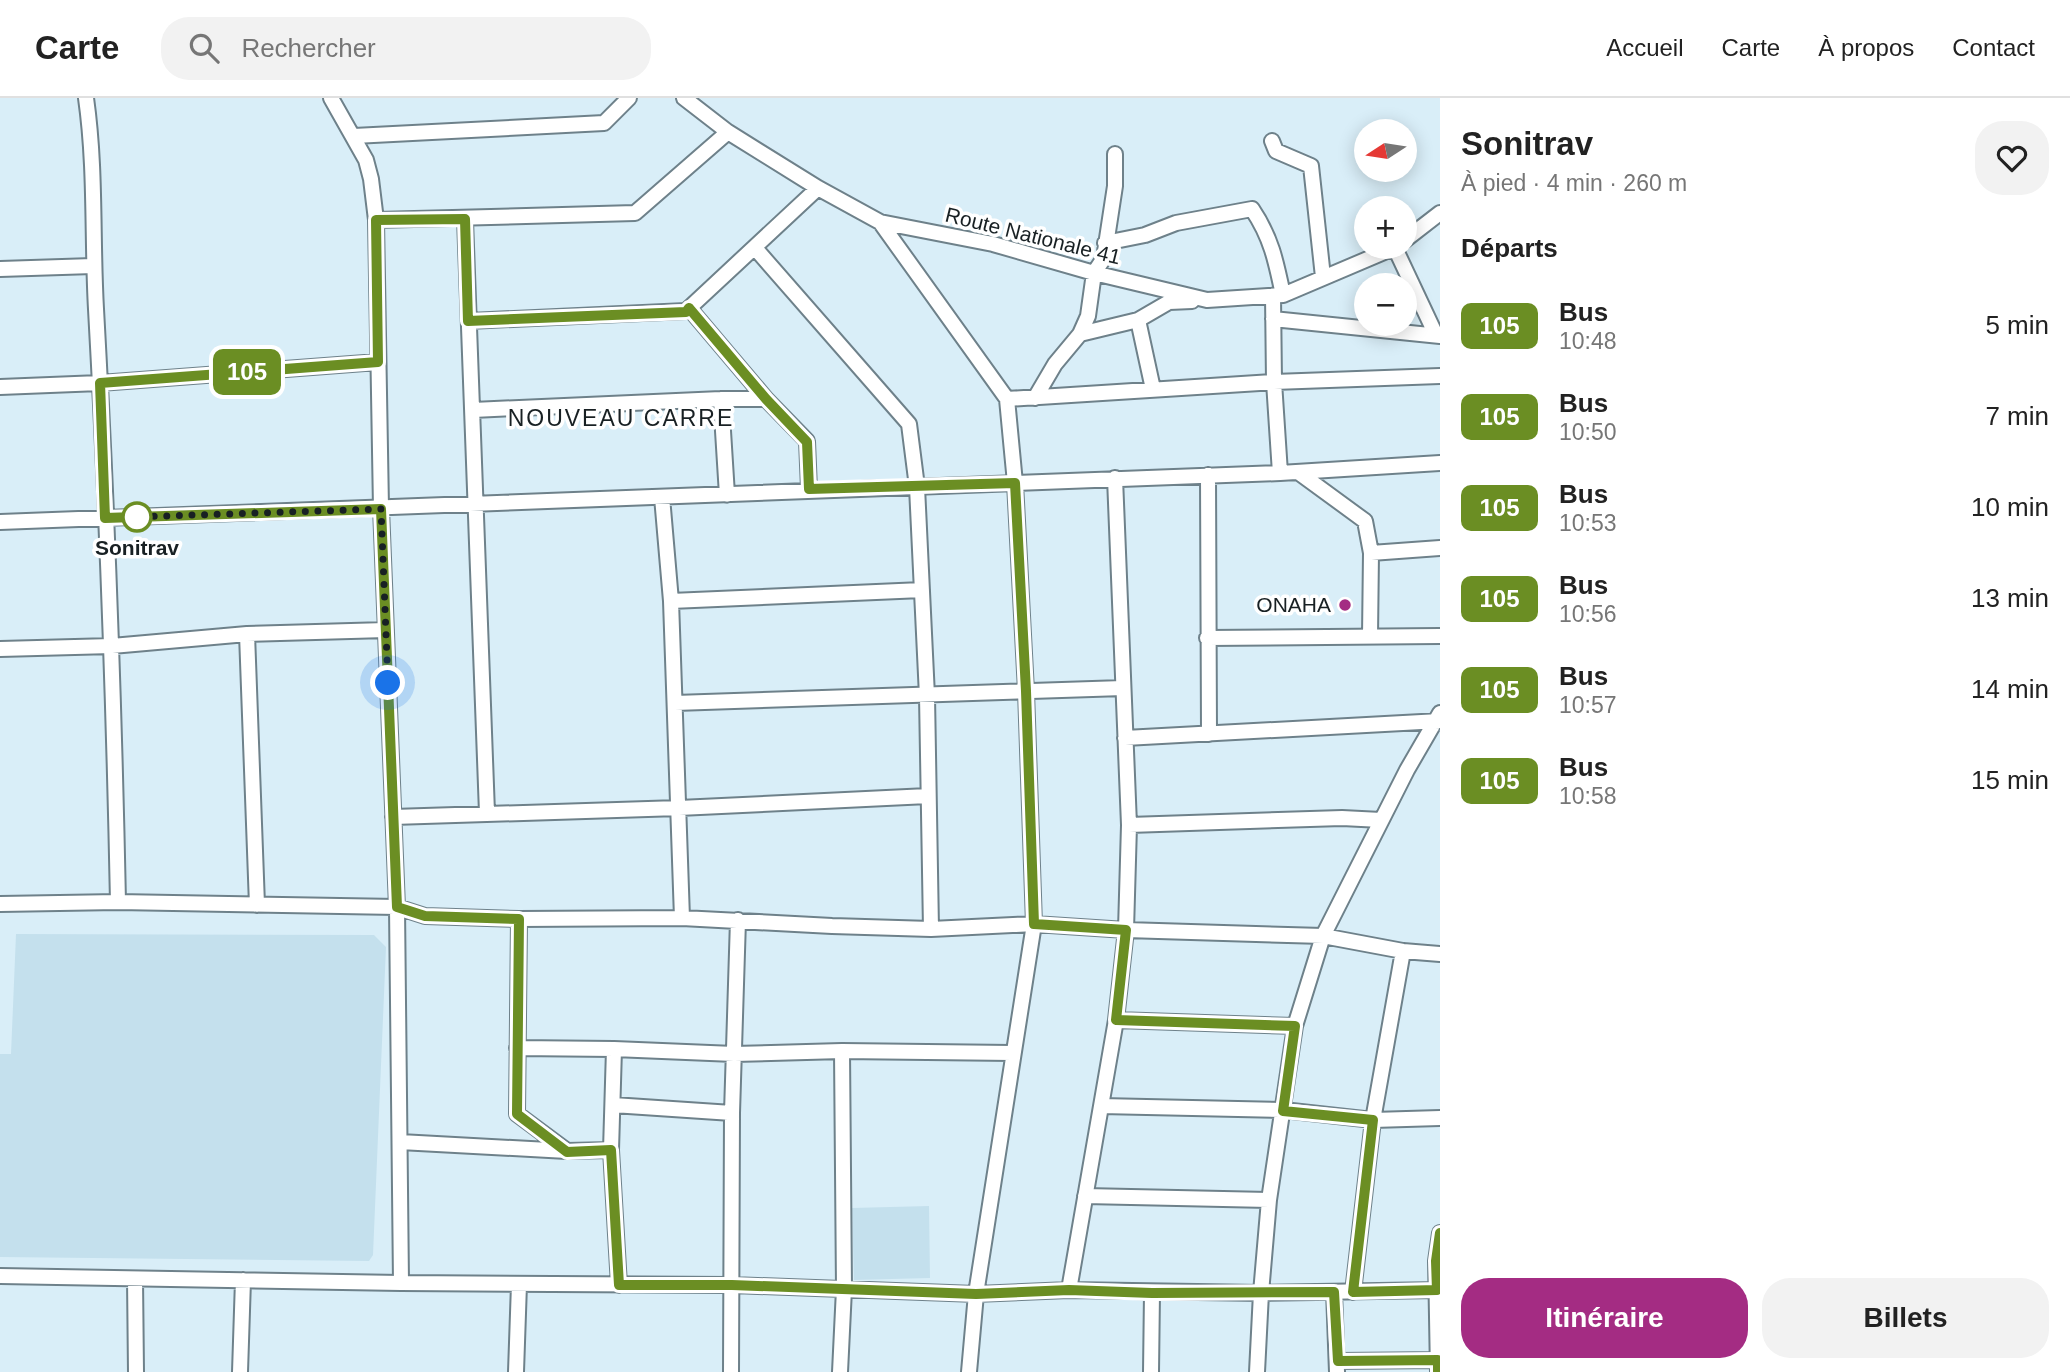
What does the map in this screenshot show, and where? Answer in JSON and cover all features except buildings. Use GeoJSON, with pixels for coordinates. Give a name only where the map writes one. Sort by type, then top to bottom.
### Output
{"type":"FeatureCollection","features":[{"type":"Feature","properties":{"kind":"street"},"geometry":{"type":"LineString","coordinates":[[86,98],[90,130],[93,265],[112,646],[118,902]]}},
{"type":"Feature","properties":{"kind":"street"},"geometry":{"type":"LineString","coordinates":[[331,98],[366,160],[376,220],[381,509],[397,907],[401,1283]]}},
{"type":"Feature","properties":{"kind":"street"},"geometry":{"type":"LineString","coordinates":[[354,136],[604,122],[629,98]]}},
{"type":"Feature","properties":{"kind":"street","name":"Route Nationale 41"},"geometry":{"type":"LineString","coordinates":[[684,98],[728,132],[818,188],[880,222],[993,244],[1094,273],[1208,300],[1278,295],[1367,259]]}},
{"type":"Feature","properties":{"kind":"street"},"geometry":{"type":"LineString","coordinates":[[376,220],[635,213],[728,132]]}},
{"type":"Feature","properties":{"kind":"street"},"geometry":{"type":"LineString","coordinates":[[1272,141],[1276,151],[1311,166],[1323,277]]}},
{"type":"Feature","properties":{"kind":"street"},"geometry":{"type":"LineString","coordinates":[[1035,398],[1055,364],[1080,334],[1088,316],[1094,273],[1104,258],[1115,186],[1115,155]]}},
{"type":"Feature","properties":{"kind":"street"},"geometry":{"type":"LineString","coordinates":[[468,321],[686,312],[818,188]]}},
{"type":"Feature","properties":{"kind":"street"},"geometry":{"type":"LineString","coordinates":[[1105,243],[1145,235],[1177,223],[1214,214],[1252,209],[1266,230],[1275,256],[1278,295],[1273,319],[1274,382],[1280,473]]}},
{"type":"Feature","properties":{"kind":"street"},"geometry":{"type":"LineString","coordinates":[[1417,231],[1440,213]]}},
{"type":"Feature","properties":{"kind":"street"},"geometry":{"type":"LineString","coordinates":[[465,219],[487,813]]}},
{"type":"Feature","properties":{"kind":"street"},"geometry":{"type":"LineString","coordinates":[[880,222],[1007,399],[1015,483],[1034,924],[976,1294],[969,1372]]}},
{"type":"Feature","properties":{"kind":"street"},"geometry":{"type":"LineString","coordinates":[[755,248],[909,424],[916,487],[927,696],[931,929]]}},
{"type":"Feature","properties":{"kind":"street"},"geometry":{"type":"LineString","coordinates":[[1402,259],[1438,335]]}},
{"type":"Feature","properties":{"kind":"street"},"geometry":{"type":"LineString","coordinates":[[0,269],[93,265]]}},
{"type":"Feature","properties":{"kind":"street"},"geometry":{"type":"LineString","coordinates":[[1080,334],[1138,320],[1169,302],[1208,300]]}},
{"type":"Feature","properties":{"kind":"street"},"geometry":{"type":"LineString","coordinates":[[689,308],[766,399],[807,442],[809,489]]}},
{"type":"Feature","properties":{"kind":"street"},"geometry":{"type":"LineString","coordinates":[[1273,319],[1438,335]]}},
{"type":"Feature","properties":{"kind":"street"},"geometry":{"type":"LineString","coordinates":[[1138,320],[1153,389]]}},
{"type":"Feature","properties":{"kind":"street"},"geometry":{"type":"LineString","coordinates":[[0,387],[100,383],[378,362]]}},
{"type":"Feature","properties":{"kind":"street"},"geometry":{"type":"LineString","coordinates":[[1007,399],[1274,382],[1440,376]]}},
{"type":"Feature","properties":{"kind":"street"},"geometry":{"type":"LineString","coordinates":[[721,399],[727,495]]}},
{"type":"Feature","properties":{"kind":"street"},"geometry":{"type":"LineString","coordinates":[[473,410],[766,399]]}},
{"type":"Feature","properties":{"kind":"street"},"geometry":{"type":"LineString","coordinates":[[0,522],[1280,473],[1440,463]]}},
{"type":"Feature","properties":{"kind":"street"},"geometry":{"type":"LineString","coordinates":[[1298,472],[1365,521],[1371,553],[1370,636]]}},
{"type":"Feature","properties":{"kind":"street"},"geometry":{"type":"LineString","coordinates":[[1208,475],[1209,734]]}},
{"type":"Feature","properties":{"kind":"street"},"geometry":{"type":"LineString","coordinates":[[1069,1290],[1116,1020],[1126,930],[1129,824],[1115,478]]}},
{"type":"Feature","properties":{"kind":"street"},"geometry":{"type":"LineString","coordinates":[[663,497],[671,601],[682,918]]}},
{"type":"Feature","properties":{"kind":"street"},"geometry":{"type":"LineString","coordinates":[[1371,553],[1440,548]]}},
{"type":"Feature","properties":{"kind":"street"},"geometry":{"type":"LineString","coordinates":[[671,601],[922,590]]}},
{"type":"Feature","properties":{"kind":"street"},"geometry":{"type":"LineString","coordinates":[[0,649],[112,646],[247,634],[386,630]]}},
{"type":"Feature","properties":{"kind":"street"},"geometry":{"type":"LineString","coordinates":[[247,634],[257,905]]}},
{"type":"Feature","properties":{"kind":"street"},"geometry":{"type":"LineString","coordinates":[[1207,638],[1440,636]]}},
{"type":"Feature","properties":{"kind":"street"},"geometry":{"type":"LineString","coordinates":[[675,703],[1123,688]]}},
{"type":"Feature","properties":{"kind":"street"},"geometry":{"type":"LineString","coordinates":[[1125,738],[1439,718]]}},
{"type":"Feature","properties":{"kind":"street"},"geometry":{"type":"LineString","coordinates":[[1257,1372],[1269,1200],[1295,1026],[1323,936],[1381,820],[1439,718]]}},
{"type":"Feature","properties":{"kind":"street"},"geometry":{"type":"LineString","coordinates":[[393,817],[679,808],[928,796]]}},
{"type":"Feature","properties":{"kind":"street"},"geometry":{"type":"LineString","coordinates":[[1129,824],[1342,818],[1381,820]]}},
{"type":"Feature","properties":{"kind":"street"},"geometry":{"type":"LineString","coordinates":[[0,904],[118,902],[397,907],[425,916],[519,919],[682,918],[931,929],[1034,924],[1126,930],[1323,936],[1404,951],[1440,954]]}},
{"type":"Feature","properties":{"kind":"street"},"geometry":{"type":"LineString","coordinates":[[519,919],[517,1114],[567,1152]]}},
{"type":"Feature","properties":{"kind":"street"},"geometry":{"type":"LineString","coordinates":[[732,1372],[732,1113],[738,920]]}},
{"type":"Feature","properties":{"kind":"street"},"geometry":{"type":"LineString","coordinates":[[1353,1292],[1373,1120],[1404,951]]}},
{"type":"Feature","properties":{"kind":"street"},"geometry":{"type":"LineString","coordinates":[[1116,1020],[1295,1026]]}},
{"type":"Feature","properties":{"kind":"street"},"geometry":{"type":"LineString","coordinates":[[517,1048],[734,1054],[842,1051],[1012,1053]]}},
{"type":"Feature","properties":{"kind":"street"},"geometry":{"type":"LineString","coordinates":[[614,1049],[611,1150],[619,1285]]}},
{"type":"Feature","properties":{"kind":"street"},"geometry":{"type":"LineString","coordinates":[[840,1372],[844,1289],[842,1051]]}},
{"type":"Feature","properties":{"kind":"street"},"geometry":{"type":"LineString","coordinates":[[613,1105],[732,1113]]}},
{"type":"Feature","properties":{"kind":"street"},"geometry":{"type":"LineString","coordinates":[[1101,1106],[1283,1111],[1373,1120],[1440,1118]]}},
{"type":"Feature","properties":{"kind":"street"},"geometry":{"type":"LineString","coordinates":[[400,1142],[567,1152],[611,1150]]}},
{"type":"Feature","properties":{"kind":"street"},"geometry":{"type":"LineString","coordinates":[[1085,1196],[1269,1200]]}},
{"type":"Feature","properties":{"kind":"street"},"geometry":{"type":"LineString","coordinates":[[1334,1292],[1337,1366],[1439,1364],[1439,1290],[1436,1261],[1440,1233]]}},
{"type":"Feature","properties":{"kind":"street"},"geometry":{"type":"LineString","coordinates":[[0,1276],[732,1285],[976,1294],[1069,1290],[1261,1293],[1439,1290]]}},
{"type":"Feature","properties":{"kind":"street"},"geometry":{"type":"LineString","coordinates":[[135,1279],[136,1372]]}},
{"type":"Feature","properties":{"kind":"street"},"geometry":{"type":"LineString","coordinates":[[240,1372],[243,1280]]}},
{"type":"Feature","properties":{"kind":"street"},"geometry":{"type":"LineString","coordinates":[[516,1372],[519,1284]]}},
{"type":"Feature","properties":{"kind":"street"},"geometry":{"type":"LineString","coordinates":[[1151,1372],[1152,1293]]}},
{"type":"Feature","properties":{"kind":"shaded area"},"geometry":{"type":"Polygon","coordinates":[[[16,934],[374,935],[386,947],[373,1255],[369,1261],[0,1257],[0,1054],[11,1054],[16,934]]]}},
{"type":"Feature","properties":{"kind":"shaded area"},"geometry":{"type":"Polygon","coordinates":[[[929,1206],[930,1278],[854,1280],[852,1208],[929,1206]]]}},
{"type":"Feature","properties":{"kind":"bus line","name":"105"},"geometry":{"type":"LineString","coordinates":[[1438,1372],[1438,1360],[1338,1361],[1334,1292],[1152,1293],[1069,1290],[976,1294],[732,1285],[619,1285],[611,1150],[567,1152],[517,1114],[519,919],[425,916],[397,907],[381,509],[105,518],[100,383],[378,362],[376,220],[465,219],[468,321],[686,312],[689,308],[766,399],[807,442],[809,489],[1015,483],[1034,924],[1126,930],[1116,1020],[1295,1026],[1283,1111],[1373,1120],[1353,1292],[1437,1290],[1436,1261],[1440,1233]]}},
{"type":"Feature","properties":{"kind":"place","name":"Sonitrav"},"geometry":{"type":"Point","coordinates":[137,517]}},
{"type":"Feature","properties":{"kind":"place","name":"ONAHA"},"geometry":{"type":"Point","coordinates":[1345,605]}},
{"type":"Feature","properties":{"kind":"district","name":"NOUVEAU CARRE"},"geometry":{"type":"Point","coordinates":[621,418]}},
{"type":"Feature","properties":{"kind":"route"},"geometry":{"type":"LineString","coordinates":[[137,517],[133,517],[381,509],[388,683]]}}]}
